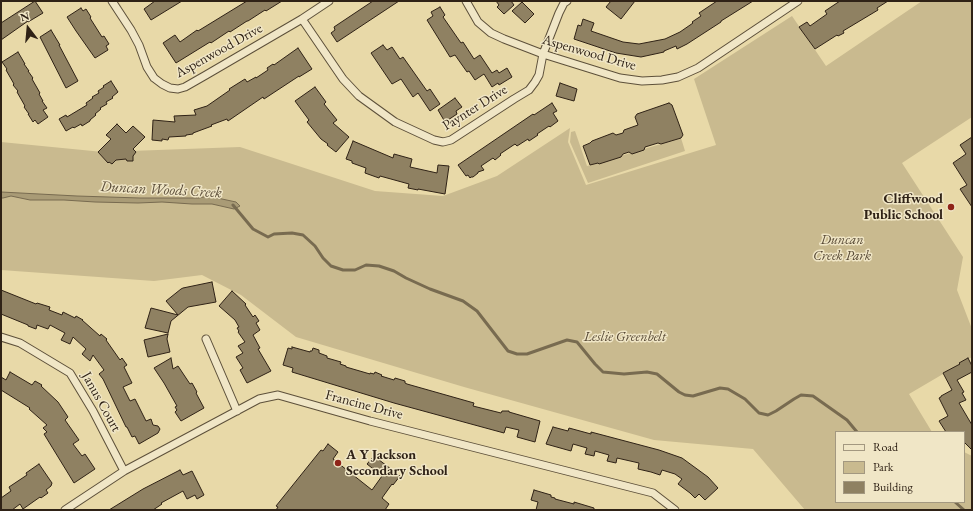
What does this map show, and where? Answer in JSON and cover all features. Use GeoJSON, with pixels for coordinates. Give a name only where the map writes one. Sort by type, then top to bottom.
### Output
{"type":"FeatureCollection","features":[{"type":"Feature","properties":{"kind":"street","name":"Aspenwood Drive"},"geometry":{"type":"LineString","coordinates":[[112,1],[131,30],[139,45],[147,67],[154,78],[170,88],[178,89],[206,75],[302,19],[329,1]]}},
{"type":"Feature","properties":{"kind":"street","name":"Aspenwood Drive"},"geometry":{"type":"LineString","coordinates":[[466,1],[478,22],[491,33],[504,39],[543,54],[620,78],[642,81],[662,80],[678,77],[698,68],[798,1]]}},
{"type":"Feature","properties":{"kind":"street"},"geometry":{"type":"LineString","coordinates":[[543,54],[564,3],[567,1]]}},
{"type":"Feature","properties":{"kind":"street","name":"Paynter Drive"},"geometry":{"type":"LineString","coordinates":[[302,19],[343,79],[359,96],[394,122],[434,140],[443,142],[451,140],[528,90],[539,76],[543,54]]}},
{"type":"Feature","properties":{"kind":"street","name":"Janus Court"},"geometry":{"type":"LineString","coordinates":[[1,337],[20,343],[70,373],[93,411],[124,471]]}},
{"type":"Feature","properties":{"kind":"street"},"geometry":{"type":"LineString","coordinates":[[206,339],[237,410]]}},
{"type":"Feature","properties":{"kind":"street","name":"Francine Drive"},"geometry":{"type":"LineString","coordinates":[[65,510],[124,471],[259,399],[278,395],[370,421],[653,493],[675,510]]}},
{"type":"Feature","properties":{"kind":"green space","name":"Leslie Greenbelt"},"geometry":{"type":"Polygon","coordinates":[[[922,1],[972,1],[972,117],[902,163],[963,257],[957,290],[972,329],[972,357],[909,394],[931,431],[835,431],[835,503],[965,503],[965,452],[972,456],[972,510],[805,510],[753,449],[654,440],[464,387],[296,337],[241,295],[202,275],[154,281],[1,270],[1,142],[103,152],[240,147],[375,191],[443,196],[497,176],[570,128],[568,142],[586,185],[716,145],[694,79],[792,16],[826,66],[922,1]]]}},
{"type":"Feature","properties":{"kind":"green space"},"geometry":{"type":"Polygon","coordinates":[[[575,131],[587,166],[681,138],[685,151],[588,183],[570,142],[571,132],[575,131]]]}},
{"type":"Feature","properties":{"kind":"shaded area"},"geometry":{"type":"Polygon","coordinates":[[[1,192],[140,198],[199,198],[208,196],[236,202],[240,206],[234,209],[212,204],[30,200],[11,196],[1,198],[1,192]]]}},
{"type":"Feature","properties":{"kind":"building"},"geometry":{"type":"Polygon","coordinates":[[[35,1],[43,13],[28,21],[1,40],[1,23],[35,1]]]}},
{"type":"Feature","properties":{"kind":"building"},"geometry":{"type":"Polygon","coordinates":[[[155,1],[182,1],[151,20],[144,9],[155,1]]]}},
{"type":"Feature","properties":{"kind":"building"},"geometry":{"type":"Polygon","coordinates":[[[247,1],[282,1],[176,63],[163,43],[175,35],[180,42],[197,30],[198,31],[247,1]]]}},
{"type":"Feature","properties":{"kind":"building"},"geometry":{"type":"Polygon","coordinates":[[[373,1],[399,1],[337,42],[331,33],[335,30],[334,27],[373,1]]]}},
{"type":"Feature","properties":{"kind":"building"},"geometry":{"type":"Polygon","coordinates":[[[496,1],[511,1],[514,5],[504,14],[497,7],[499,5],[496,1]]]}},
{"type":"Feature","properties":{"kind":"building"},"geometry":{"type":"Polygon","coordinates":[[[611,1],[635,1],[621,19],[606,7],[611,1]]]}},
{"type":"Feature","properties":{"kind":"building"},"geometry":{"type":"Polygon","coordinates":[[[717,1],[753,1],[677,49],[676,46],[664,52],[641,57],[616,53],[574,39],[578,25],[581,26],[583,19],[594,23],[591,31],[623,42],[639,44],[665,39],[680,32],[693,23],[692,22],[701,16],[699,13],[717,1]]]}},
{"type":"Feature","properties":{"kind":"building"},"geometry":{"type":"Polygon","coordinates":[[[840,1],[888,1],[877,8],[878,10],[843,31],[844,33],[838,36],[837,35],[815,49],[799,27],[807,22],[810,26],[827,14],[825,11],[840,1]]]}},
{"type":"Feature","properties":{"kind":"building"},"geometry":{"type":"Polygon","coordinates":[[[522,2],[534,14],[525,23],[512,11],[522,2]]]}},
{"type":"Feature","properties":{"kind":"building"},"geometry":{"type":"Polygon","coordinates":[[[440,7],[445,15],[443,17],[461,43],[463,42],[474,59],[480,55],[492,73],[497,70],[499,73],[507,68],[512,77],[499,85],[498,83],[492,87],[484,74],[475,80],[469,71],[467,72],[455,55],[450,57],[427,20],[433,16],[431,12],[440,7]]]}},
{"type":"Feature","properties":{"kind":"building"},"geometry":{"type":"Polygon","coordinates":[[[81,8],[83,11],[86,9],[102,37],[104,36],[109,44],[106,46],[108,50],[95,58],[67,17],[81,8]]]}},
{"type":"Feature","properties":{"kind":"building"},"geometry":{"type":"Polygon","coordinates":[[[51,30],[78,81],[66,88],[40,37],[51,30]]]}},
{"type":"Feature","properties":{"kind":"building"},"geometry":{"type":"Polygon","coordinates":[[[383,45],[387,50],[392,47],[400,59],[403,57],[427,91],[430,89],[440,104],[430,111],[418,93],[413,97],[401,79],[392,84],[371,53],[383,45]]]}},
{"type":"Feature","properties":{"kind":"building"},"geometry":{"type":"Polygon","coordinates":[[[298,48],[312,69],[264,99],[263,97],[228,121],[227,119],[186,136],[169,137],[168,140],[162,139],[162,141],[152,140],[153,120],[175,122],[174,116],[196,115],[194,110],[207,106],[245,79],[247,82],[256,78],[268,70],[267,68],[273,64],[274,65],[298,48]]]}},
{"type":"Feature","properties":{"kind":"building"},"geometry":{"type":"Polygon","coordinates":[[[18,52],[33,78],[32,79],[40,93],[39,94],[42,101],[47,108],[43,110],[48,117],[38,124],[35,120],[33,122],[28,114],[17,92],[18,91],[13,85],[14,84],[6,70],[7,69],[2,62],[18,52]]]}},
{"type":"Feature","properties":{"kind":"building"},"geometry":{"type":"Polygon","coordinates":[[[111,81],[118,92],[112,97],[113,98],[100,108],[101,109],[90,121],[82,126],[81,124],[66,131],[59,119],[66,115],[67,117],[87,105],[86,103],[99,93],[98,91],[104,87],[103,86],[111,81]]]}},
{"type":"Feature","properties":{"kind":"building"},"geometry":{"type":"Polygon","coordinates":[[[560,83],[577,89],[574,101],[556,96],[560,83]]]}},
{"type":"Feature","properties":{"kind":"building"},"geometry":{"type":"Polygon","coordinates":[[[315,87],[326,102],[324,104],[337,120],[333,123],[349,137],[336,152],[321,139],[307,122],[309,120],[295,101],[315,87]]]}},
{"type":"Feature","properties":{"kind":"building"},"geometry":{"type":"Polygon","coordinates":[[[455,98],[462,107],[456,111],[457,114],[445,122],[438,110],[455,98]]]}},
{"type":"Feature","properties":{"kind":"building"},"geometry":{"type":"Polygon","coordinates":[[[552,103],[557,111],[553,113],[558,121],[537,134],[538,135],[529,141],[528,139],[517,146],[515,144],[500,154],[501,155],[495,160],[493,158],[481,166],[484,170],[478,172],[473,177],[470,178],[468,175],[466,176],[458,165],[533,114],[534,115],[552,103]]]}},
{"type":"Feature","properties":{"kind":"building"},"geometry":{"type":"Polygon","coordinates":[[[669,103],[672,105],[683,135],[681,138],[661,144],[658,143],[645,147],[644,150],[632,154],[629,152],[623,154],[621,157],[599,164],[590,165],[583,146],[613,133],[616,135],[623,133],[624,130],[638,125],[635,117],[637,114],[669,103]]]}},
{"type":"Feature","properties":{"kind":"building"},"geometry":{"type":"Polygon","coordinates":[[[117,124],[126,133],[133,126],[145,137],[133,149],[136,152],[133,156],[133,161],[127,161],[126,159],[116,160],[112,164],[109,162],[108,163],[98,152],[111,139],[106,135],[117,124]]]}},
{"type":"Feature","properties":{"kind":"building"},"geometry":{"type":"Polygon","coordinates":[[[972,137],[972,207],[960,189],[967,185],[953,163],[966,154],[960,145],[972,137]]]}},
{"type":"Feature","properties":{"kind":"building"},"geometry":{"type":"Polygon","coordinates":[[[353,141],[393,158],[394,154],[412,159],[410,167],[437,173],[438,165],[449,166],[445,194],[408,188],[409,184],[380,176],[379,178],[365,173],[366,168],[346,159],[353,141]]]}},
{"type":"Feature","properties":{"kind":"building"},"geometry":{"type":"Polygon","coordinates":[[[212,282],[216,302],[188,307],[171,321],[168,333],[145,328],[151,308],[178,315],[166,301],[183,288],[212,282]]]}},
{"type":"Feature","properties":{"kind":"building"},"geometry":{"type":"Polygon","coordinates":[[[1,290],[36,304],[50,307],[49,310],[62,315],[63,312],[75,318],[76,316],[83,320],[100,336],[101,334],[107,339],[106,340],[120,360],[122,358],[127,365],[124,367],[132,383],[123,387],[130,401],[135,399],[146,421],[151,419],[153,425],[158,426],[160,429],[158,433],[139,444],[135,436],[132,437],[126,427],[103,379],[99,374],[104,370],[93,355],[90,361],[82,354],[86,349],[73,337],[70,344],[61,340],[65,333],[50,325],[48,329],[37,325],[36,329],[1,314],[1,290]]]}},
{"type":"Feature","properties":{"kind":"building"},"geometry":{"type":"Polygon","coordinates":[[[232,291],[246,304],[245,305],[253,317],[255,315],[259,321],[256,323],[260,330],[253,335],[260,348],[258,349],[271,371],[247,383],[240,370],[243,368],[236,357],[243,353],[238,346],[245,342],[238,332],[239,331],[237,328],[239,327],[235,320],[219,306],[232,291]]]}},
{"type":"Feature","properties":{"kind":"building"},"geometry":{"type":"Polygon","coordinates":[[[168,334],[167,339],[170,352],[148,357],[144,340],[168,334]]]}},
{"type":"Feature","properties":{"kind":"building"},"geometry":{"type":"Polygon","coordinates":[[[292,347],[310,352],[313,348],[319,350],[319,353],[327,356],[327,358],[341,362],[340,364],[346,367],[370,374],[374,374],[375,372],[382,375],[381,376],[394,380],[395,378],[405,381],[407,384],[474,403],[473,406],[501,413],[502,411],[509,411],[540,421],[535,442],[517,437],[519,430],[506,427],[504,433],[394,403],[292,372],[293,368],[283,365],[288,348],[292,349],[292,347]]]}},
{"type":"Feature","properties":{"kind":"building"},"geometry":{"type":"Polygon","coordinates":[[[171,358],[173,369],[178,366],[190,384],[192,383],[204,408],[181,421],[175,412],[177,410],[175,407],[177,406],[154,368],[171,358]]]}},
{"type":"Feature","properties":{"kind":"building"},"geometry":{"type":"Polygon","coordinates":[[[968,358],[972,366],[972,372],[957,380],[964,392],[962,393],[966,400],[959,403],[972,425],[972,450],[965,443],[965,431],[945,431],[939,421],[948,416],[939,398],[952,390],[943,373],[960,364],[959,363],[968,358]]]}},
{"type":"Feature","properties":{"kind":"building"},"geometry":{"type":"Polygon","coordinates":[[[10,372],[32,385],[35,381],[42,385],[41,386],[58,402],[68,417],[65,420],[79,440],[73,444],[82,456],[85,454],[95,469],[74,483],[44,434],[47,432],[43,428],[47,425],[29,409],[30,408],[1,390],[1,377],[6,380],[10,372]]]}},
{"type":"Feature","properties":{"kind":"building"},"geometry":{"type":"Polygon","coordinates":[[[553,427],[568,431],[569,428],[591,434],[591,432],[659,450],[682,458],[708,477],[718,488],[705,500],[699,494],[695,498],[678,484],[682,479],[675,474],[662,470],[660,475],[638,469],[639,463],[617,458],[616,463],[607,461],[609,455],[595,451],[594,456],[585,454],[587,448],[573,444],[571,451],[546,444],[553,427]]]}},
{"type":"Feature","properties":{"kind":"building"},"geometry":{"type":"Polygon","coordinates":[[[328,444],[338,452],[333,459],[372,490],[382,476],[367,464],[374,456],[400,476],[382,498],[389,504],[385,510],[276,510],[278,507],[276,506],[321,450],[323,451],[328,444]]]}},
{"type":"Feature","properties":{"kind":"building"},"geometry":{"type":"Polygon","coordinates":[[[39,464],[52,483],[46,490],[48,493],[23,509],[20,504],[12,510],[1,510],[1,498],[11,491],[9,487],[27,475],[26,473],[39,464]]]}},
{"type":"Feature","properties":{"kind":"building"},"geometry":{"type":"Polygon","coordinates":[[[180,470],[183,475],[192,471],[204,495],[197,499],[195,495],[187,499],[183,491],[161,503],[162,504],[153,510],[109,510],[143,489],[180,470]]]}},
{"type":"Feature","properties":{"kind":"building"},"geometry":{"type":"Polygon","coordinates":[[[534,490],[551,495],[551,497],[555,499],[574,504],[574,502],[594,508],[594,510],[536,510],[538,502],[531,500],[534,490]]]}},
{"type":"Feature","properties":{"kind":"waterway","name":"Duncan Woods Creek"},"geometry":{"type":"LineString","coordinates":[[233,205],[253,229],[268,237],[274,234],[292,233],[303,235],[315,246],[323,258],[331,266],[343,270],[355,270],[366,265],[379,266],[394,271],[430,289],[463,301],[477,311],[508,351],[517,354],[527,354],[567,340],[577,342],[603,372],[624,374],[647,372],[657,374],[685,395],[693,396],[720,388],[728,389],[745,399],[759,413],[768,415],[801,395],[813,396],[847,420],[856,431]]}},
{"type":"Feature","properties":{"kind":"waterway","name":"Duncan Woods Creek"},"geometry":{"type":"LineString","coordinates":[[956,503],[964,510]]}},
{"type":"Feature","properties":{"kind":"place","name":"Cliffwood Public School"},"geometry":{"type":"Point","coordinates":[951,207]}},
{"type":"Feature","properties":{"kind":"place","name":"A Y Jackson Secondary School"},"geometry":{"type":"Point","coordinates":[338,463]}},
{"type":"Feature","properties":{"kind":"park label","name":"Duncan Creek Park"},"geometry":{"type":"Point","coordinates":[842,248]}}]}
